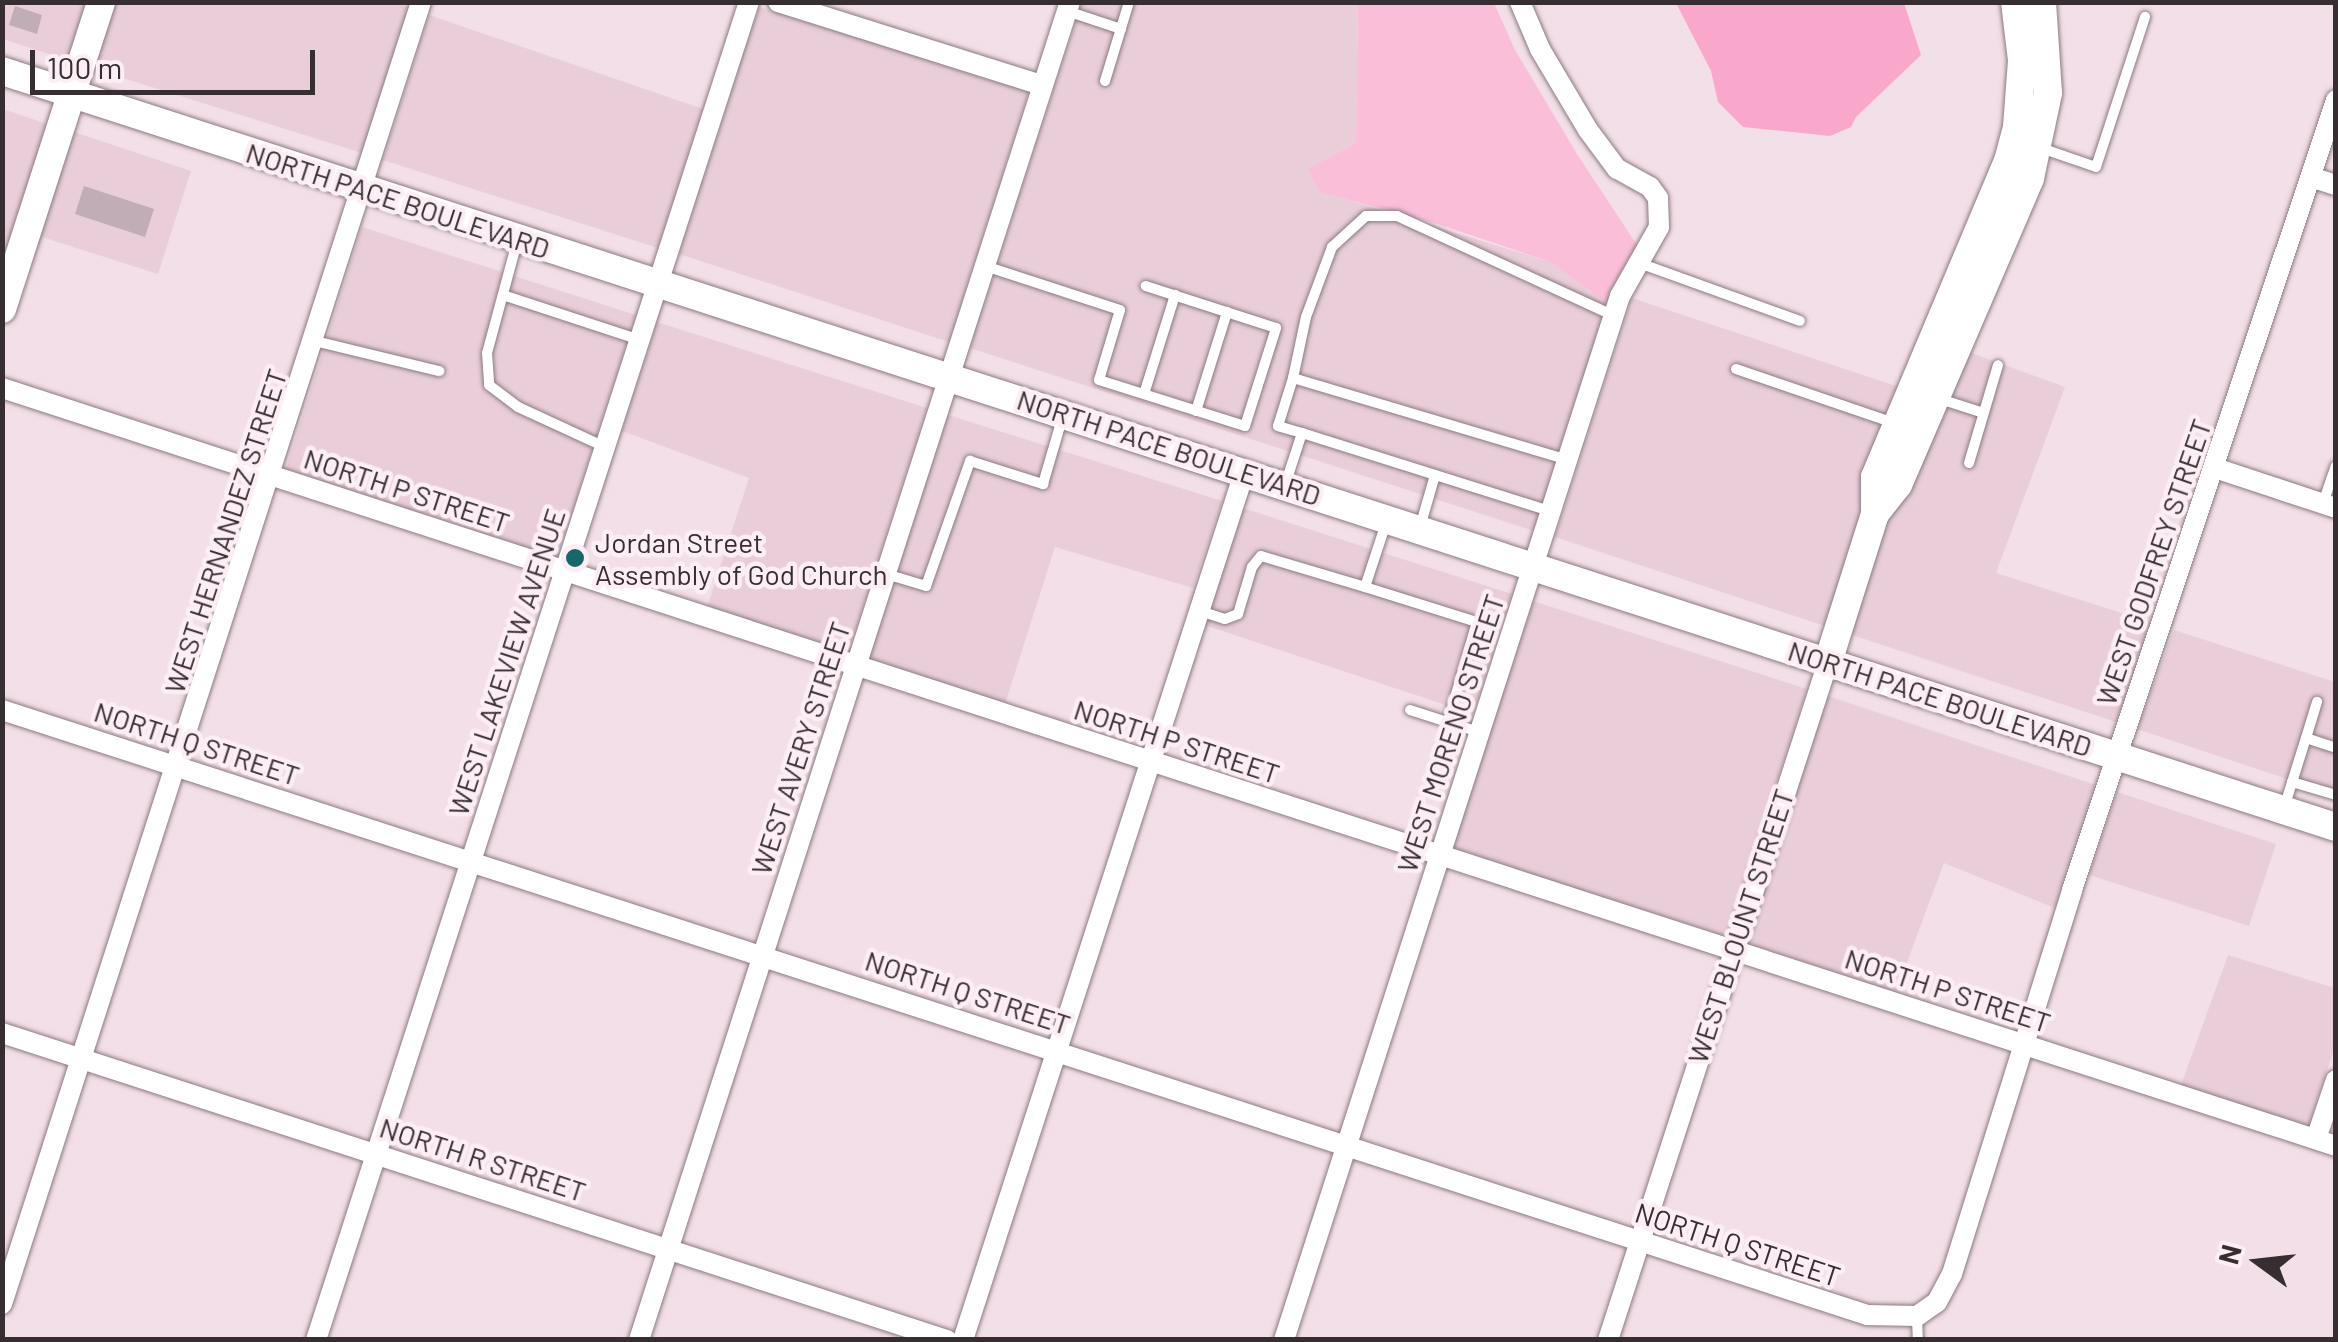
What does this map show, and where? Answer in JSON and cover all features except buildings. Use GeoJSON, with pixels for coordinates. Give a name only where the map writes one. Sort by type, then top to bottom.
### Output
{"type":"FeatureCollection","features":[{"type":"Feature","properties":{"kind":"main road"},"geometry":{"type":"LineString","coordinates":[[2,310],[101,2]]}},
{"type":"Feature","properties":{"kind":"main road","name":"WEST BLOUNT STREET"},"geometry":{"type":"LineString","coordinates":[[2015,2],[2026,143]]}},
{"type":"Feature","properties":{"kind":"main road","name":"WEST BLOUNT STREET"},"geometry":{"type":"LineString","coordinates":[[1828,662],[1876,514],[1898,485],[1936,398],[2026,143],[2050,66],[2042,2]]}},
{"type":"Feature","properties":{"kind":"main road","name":"NORTH PACE BOULEVARD"},"geometry":{"type":"LineString","coordinates":[[2,71],[2336,826]]}},
{"type":"Feature","properties":{"kind":"main road","name":"WEST BLOUNT STREET"},"geometry":{"type":"LineString","coordinates":[[1876,514],[1875,477],[1985,254]]}},
{"type":"Feature","properties":{"kind":"street","name":"WEST HERNANDEZ STREET"},"geometry":{"type":"LineString","coordinates":[[2,1304],[273,475],[422,2]]}},
{"type":"Feature","properties":{"kind":"street","name":"WEST LAKEVIEW AVENUE"},"geometry":{"type":"LineString","coordinates":[[316,1340],[749,2]]}},
{"type":"Feature","properties":{"kind":"street"},"geometry":{"type":"LineString","coordinates":[[778,2],[1042,85]]}},
{"type":"Feature","properties":{"kind":"street","name":"WEST MORENO STREET"},"geometry":{"type":"LineString","coordinates":[[1284,1340],[1614,316],[1660,227],[1660,206],[1650,187],[1617,169],[1556,80],[1520,2]]}},
{"type":"Feature","properties":{"kind":"street","name":"WEST AVERY STREET"},"geometry":{"type":"LineString","coordinates":[[640,1340],[1069,7]]}},
{"type":"Feature","properties":{"kind":"street","name":"WEST GODFREY STREET"},"geometry":{"type":"LineString","coordinates":[[1917,1316],[1937,1302],[1952,1274],[2117,756],[2336,100]]}},
{"type":"Feature","properties":{"kind":"street"},"geometry":{"type":"LineString","coordinates":[[2310,177],[2336,185]]}},
{"type":"Feature","properties":{"kind":"street","name":"NORTH P STREET"},"geometry":{"type":"LineString","coordinates":[[2,388],[2326,1142]]}},
{"type":"Feature","properties":{"kind":"street"},"geometry":{"type":"LineString","coordinates":[[2215,468],[2329,506]]}},
{"type":"Feature","properties":{"kind":"street"},"geometry":{"type":"LineString","coordinates":[[963,1340],[1244,473]]}},
{"type":"Feature","properties":{"kind":"street","name":"WEST BLOUNT STREET"},"geometry":{"type":"LineString","coordinates":[[1608,1340],[1828,662]]}},
{"type":"Feature","properties":{"kind":"street","name":"NORTH Q STREET"},"geometry":{"type":"LineString","coordinates":[[2,710],[472,859],[1866,1314],[1917,1316]]}},
{"type":"Feature","properties":{"kind":"street","name":"NORTH R STREET"},"geometry":{"type":"LineString","coordinates":[[2,1033],[947,1340]]}},
{"type":"Feature","properties":{"kind":"street"},"geometry":{"type":"LineString","coordinates":[[2326,1142],[2336,1080]]}},
{"type":"Feature","properties":{"kind":"lane"},"geometry":{"type":"LineString","coordinates":[[1105,80],[1129,2]]}},
{"type":"Feature","properties":{"kind":"lane"},"geometry":{"type":"LineString","coordinates":[[1069,7],[1120,28]]}},
{"type":"Feature","properties":{"kind":"lane"},"geometry":{"type":"LineString","coordinates":[[2026,143],[2096,167],[2145,16]]}},
{"type":"Feature","properties":{"kind":"lane"},"geometry":{"type":"LineString","coordinates":[[1553,512],[1278,426],[1306,316],[1332,248],[1366,216],[1397,216],[1614,316]]}},
{"type":"Feature","properties":{"kind":"lane"},"geometry":{"type":"LineString","coordinates":[[518,238],[488,353],[489,385],[518,407],[604,448]]}},
{"type":"Feature","properties":{"kind":"lane"},"geometry":{"type":"LineString","coordinates":[[1639,264],[1800,321]]}},
{"type":"Feature","properties":{"kind":"lane"},"geometry":{"type":"LineString","coordinates":[[984,266],[1120,310],[1099,380],[1246,426],[1276,328],[1146,286]]}},
{"type":"Feature","properties":{"kind":"lane"},"geometry":{"type":"LineString","coordinates":[[503,295],[640,340]]}},
{"type":"Feature","properties":{"kind":"lane"},"geometry":{"type":"LineString","coordinates":[[1144,394],[1175,295]]}},
{"type":"Feature","properties":{"kind":"lane"},"geometry":{"type":"LineString","coordinates":[[1196,411],[1227,312]]}},
{"type":"Feature","properties":{"kind":"lane"},"geometry":{"type":"LineString","coordinates":[[314,341],[439,371]]}},
{"type":"Feature","properties":{"kind":"lane"},"geometry":{"type":"LineString","coordinates":[[1970,463],[1998,366]]}},
{"type":"Feature","properties":{"kind":"lane"},"geometry":{"type":"LineString","coordinates":[[1736,369],[1898,424]]}},
{"type":"Feature","properties":{"kind":"lane"},"geometry":{"type":"LineString","coordinates":[[1292,378],[1569,460]]}},
{"type":"Feature","properties":{"kind":"lane"},"geometry":{"type":"LineString","coordinates":[[1936,398],[1984,413]]}},
{"type":"Feature","properties":{"kind":"lane"},"geometry":{"type":"LineString","coordinates":[[886,574],[926,586],[970,461],[1043,484],[1064,412]]}},
{"type":"Feature","properties":{"kind":"lane"},"geometry":{"type":"LineString","coordinates":[[1285,486],[1302,433]]}},
{"type":"Feature","properties":{"kind":"lane"},"geometry":{"type":"LineString","coordinates":[[2329,506],[2336,466]]}},
{"type":"Feature","properties":{"kind":"lane"},"geometry":{"type":"LineString","coordinates":[[1419,530],[1436,475]]}},
{"type":"Feature","properties":{"kind":"lane"},"geometry":{"type":"LineString","coordinates":[[1365,587],[1388,519]]}},
{"type":"Feature","properties":{"kind":"lane"},"geometry":{"type":"LineString","coordinates":[[1198,610],[1233,618],[1252,567],[1262,556],[1477,622],[1448,722]]}},
{"type":"Feature","properties":{"kind":"lane"},"geometry":{"type":"LineString","coordinates":[[2283,810],[2317,702]]}},
{"type":"Feature","properties":{"kind":"lane"},"geometry":{"type":"LineString","coordinates":[[1410,710],[1478,732]]}},
{"type":"Feature","properties":{"kind":"lane"},"geometry":{"type":"LineString","coordinates":[[2306,738],[2336,748]]}},
{"type":"Feature","properties":{"kind":"lane"},"geometry":{"type":"LineString","coordinates":[[2292,782],[2336,794]]}},
{"type":"Feature","properties":{"kind":"lane"},"geometry":{"type":"LineString","coordinates":[[1917,1316],[1918,1340]]}},
{"type":"Feature","properties":{"kind":"shaded area"},"geometry":{"type":"Polygon","coordinates":[[[396,2],[408,7],[362,153],[91,68],[112,3],[396,2]]]}},
{"type":"Feature","properties":{"kind":"shaded area"},"geometry":{"type":"Polygon","coordinates":[[[3,3],[89,3],[70,61],[3,39],[3,3]]]}},
{"type":"Feature","properties":{"kind":"shaded area"},"geometry":{"type":"Polygon","coordinates":[[[1082,3],[1358,3],[1356,143],[1309,169],[1320,191],[1550,262],[1607,303],[1534,531],[970,348],[1082,3]]]}},
{"type":"Feature","properties":{"kind":"shaded area"},"geometry":{"type":"Polygon","coordinates":[[[1358,3],[1494,3],[1515,50],[1637,245],[1607,303],[1550,262],[1435,223],[1320,192],[1308,169],[1356,143],[1358,3]]]}},
{"type":"Feature","properties":{"kind":"shaded area"},"geometry":{"type":"Polygon","coordinates":[[[1676,3],[1904,3],[1921,55],[1856,117],[1851,127],[1830,136],[1743,127],[1718,102],[1711,71],[1676,3]]]}},
{"type":"Feature","properties":{"kind":"shaded area"},"geometry":{"type":"Polygon","coordinates":[[[759,7],[1029,91],[949,342],[679,254],[759,7]]]}},
{"type":"Feature","properties":{"kind":"shaded area"},"geometry":{"type":"Polygon","coordinates":[[[429,15],[703,109],[658,248],[383,160],[429,15]]]}},
{"type":"Feature","properties":{"kind":"shaded area"},"geometry":{"type":"Polygon","coordinates":[[[3,109],[50,125],[3,273],[3,109]]]}},
{"type":"Feature","properties":{"kind":"shaded area"},"geometry":{"type":"Polygon","coordinates":[[[71,131],[191,171],[158,274],[42,237],[9,326],[71,131]]]}},
{"type":"Feature","properties":{"kind":"shaded area"},"geometry":{"type":"Polygon","coordinates":[[[362,227],[636,315],[557,559],[286,469],[362,227]]]}},
{"type":"Feature","properties":{"kind":"shaded area"},"geometry":{"type":"Polygon","coordinates":[[[1632,298],[1902,388],[1828,627],[1555,537],[1632,298]]]}},
{"type":"Feature","properties":{"kind":"shaded area"},"geometry":{"type":"Polygon","coordinates":[[[657,322],[927,408],[848,653],[707,607],[749,478],[622,431],[657,322]]]}},
{"type":"Feature","properties":{"kind":"shaded area"},"geometry":{"type":"Polygon","coordinates":[[[1969,352],[2065,387],[1996,573],[2153,623],[2116,722],[1849,634],[1887,517],[1969,352]]]}},
{"type":"Feature","properties":{"kind":"shaded area"},"geometry":{"type":"Polygon","coordinates":[[[948,415],[1222,501],[1193,588],[1055,547],[1005,704],[869,660],[948,415]]]}},
{"type":"Feature","properties":{"kind":"shaded area"},"geometry":{"type":"Polygon","coordinates":[[[1243,508],[1512,594],[1473,714],[1204,625],[1243,508]]]}},
{"type":"Feature","properties":{"kind":"shaded area"},"geometry":{"type":"Polygon","coordinates":[[[1533,601],[1807,689],[1726,936],[1452,850],[1533,601]]]}},
{"type":"Feature","properties":{"kind":"shaded area"},"geometry":{"type":"Polygon","coordinates":[[[2174,630],[2335,682],[2335,795],[2137,729],[2174,630]]]}},
{"type":"Feature","properties":{"kind":"shaded area"},"geometry":{"type":"Polygon","coordinates":[[[1828,696],[2096,785],[2055,908],[1944,863],[1896,992],[1747,943],[1828,696]]]}},
{"type":"Feature","properties":{"kind":"shaded area"},"geometry":{"type":"Polygon","coordinates":[[[2117,792],[2276,844],[2249,926],[2089,875],[2117,792]]]}},
{"type":"Feature","properties":{"kind":"shaded area"},"geometry":{"type":"Polygon","coordinates":[[[2228,955],[2335,988],[2335,1046],[2308,1127],[2181,1085],[2228,955]]]}},
{"type":"Feature","properties":{"kind":"place","name":"Jordan Street Assembly of God Church"},"geometry":{"type":"Point","coordinates":[575,558]}}]}
